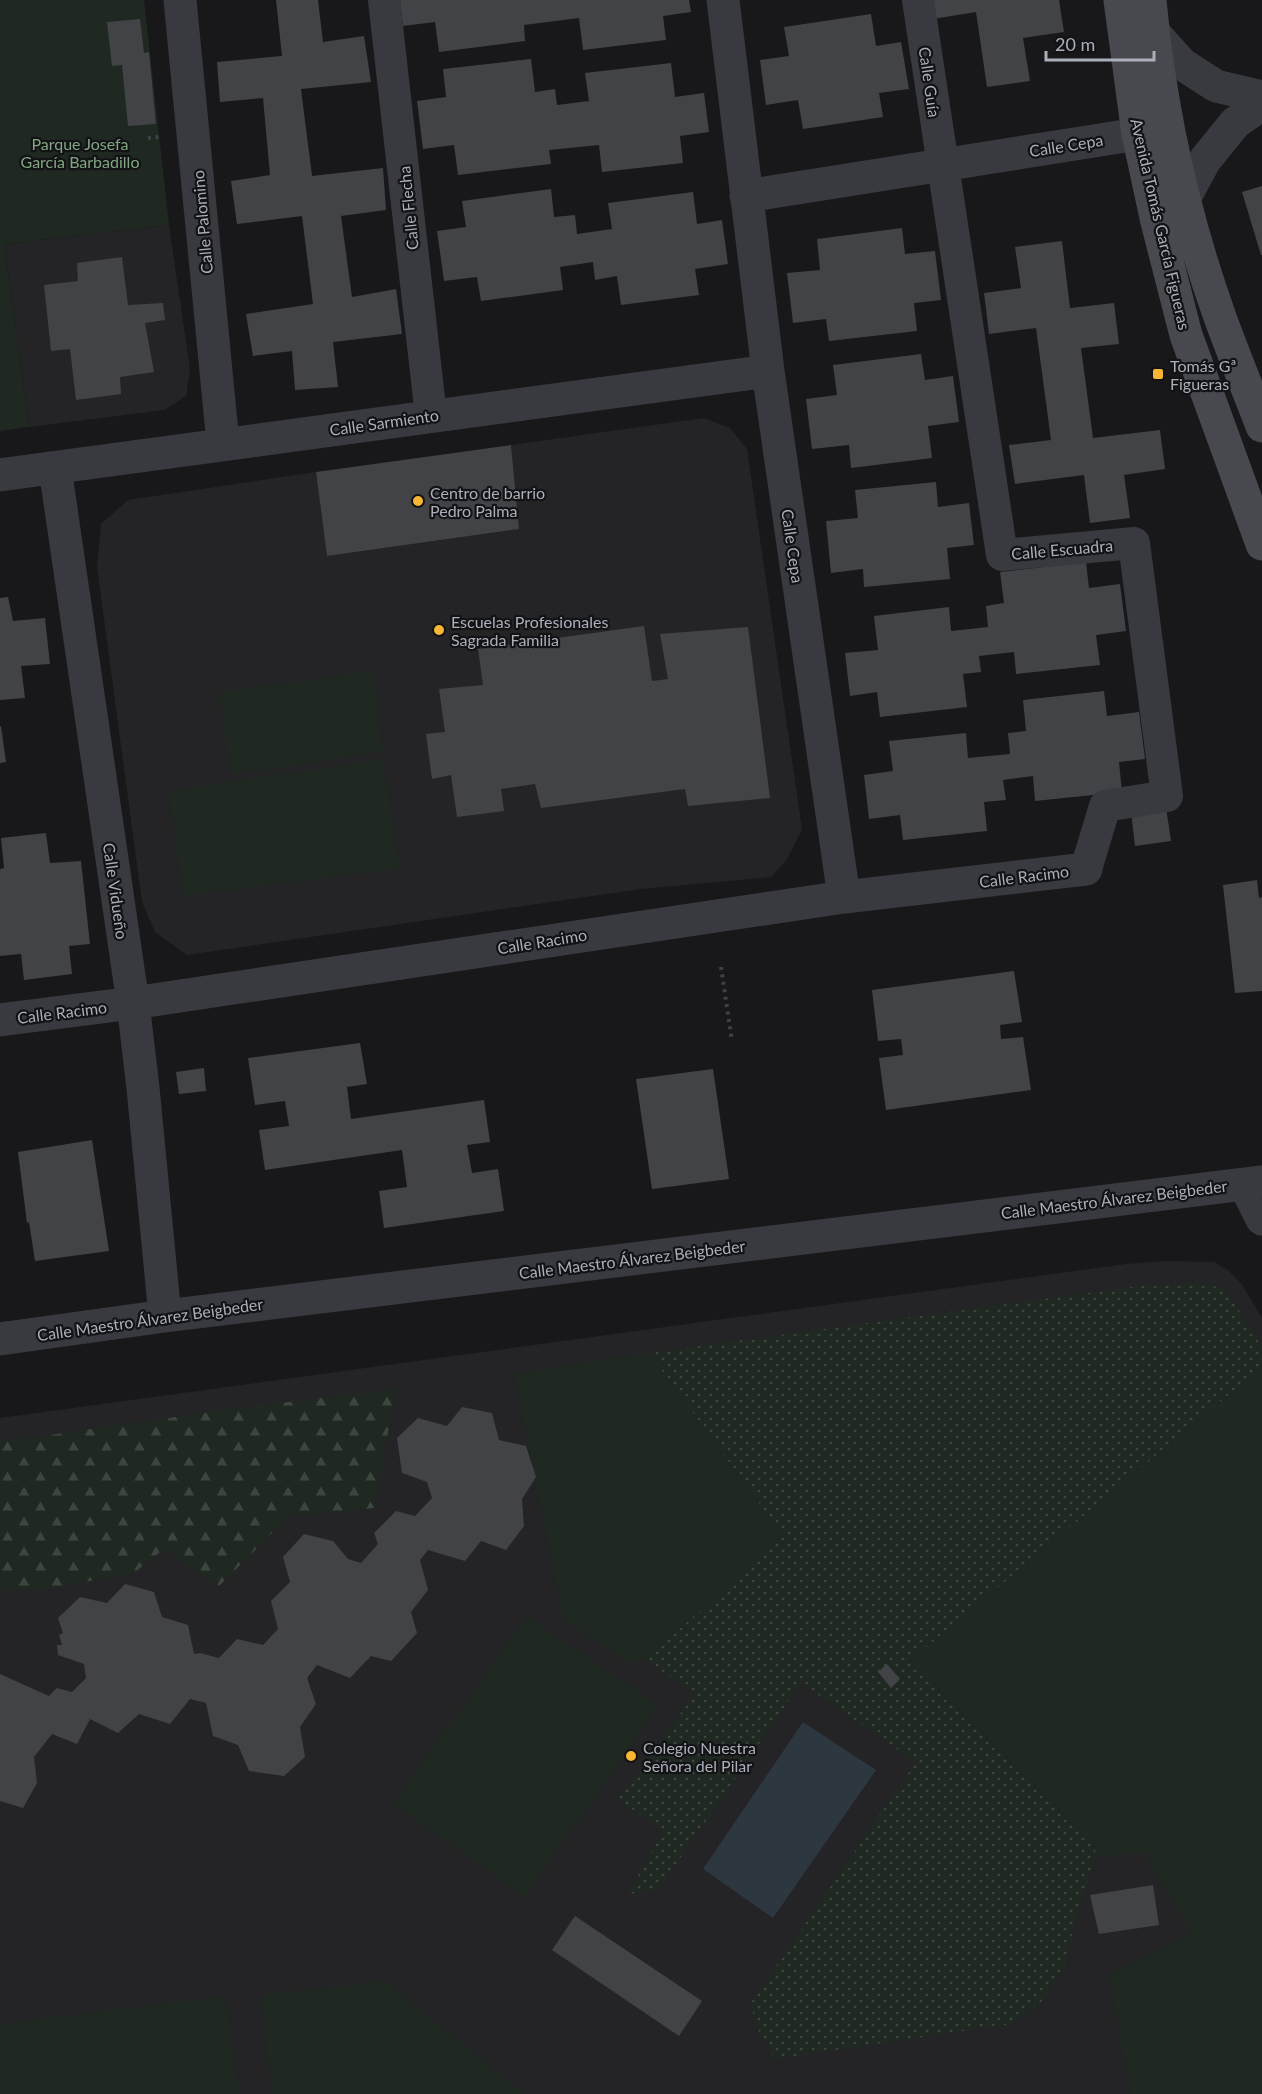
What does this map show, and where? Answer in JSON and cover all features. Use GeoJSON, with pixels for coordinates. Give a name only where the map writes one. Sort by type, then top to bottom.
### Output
{"type":"FeatureCollection","features":[{"type":"Feature","properties":{"kind":"main road","name":"Avenida Tomás García Figueras"},"geometry":{"type":"LineString","coordinates":[[1120,0],[1137,134],[1186,335],[1262,544]]}},
{"type":"Feature","properties":{"kind":"main road","name":"Avenida Tomás García Figueras"},"geometry":{"type":"LineString","coordinates":[[1152,16],[1169,136],[1184,199],[1220,318],[1262,426]]}},
{"type":"Feature","properties":{"kind":"street","name":"Calle Palomino"},"geometry":{"type":"LineString","coordinates":[[180,0],[223,443]]}},
{"type":"Feature","properties":{"kind":"street","name":"Calle Flecha"},"geometry":{"type":"LineString","coordinates":[[384,0],[431,416]]}},
{"type":"Feature","properties":{"kind":"street","name":"Calle Cepa"},"geometry":{"type":"LineString","coordinates":[[723,0],[768,371],[844,897]]}},
{"type":"Feature","properties":{"kind":"street","name":"Calle Guía"},"geometry":{"type":"LineString","coordinates":[[918,0],[942,165]]}},
{"type":"Feature","properties":{"kind":"street"},"geometry":{"type":"LineString","coordinates":[[1152,16],[1182,64],[1216,86],[1262,97]]}},
{"type":"Feature","properties":{"kind":"street"},"geometry":{"type":"LineString","coordinates":[[1184,199],[1206,160],[1235,123],[1262,104]]}},
{"type":"Feature","properties":{"kind":"street","name":"Calle Cepa"},"geometry":{"type":"LineString","coordinates":[[746,196],[1137,134]]}},
{"type":"Feature","properties":{"kind":"street","name":"Calle Escuadra"},"geometry":{"type":"LineString","coordinates":[[942,165],[1002,555],[1134,543],[1167,796],[1105,806],[1086,869]]}},
{"type":"Feature","properties":{"kind":"street","name":"Calle Sarmiento"},"geometry":{"type":"LineString","coordinates":[[0,475],[768,371]]}},
{"type":"Feature","properties":{"kind":"street","name":"Calle Vidueño"},"geometry":{"type":"LineString","coordinates":[[55,468],[133,1003],[165,1316]]}},
{"type":"Feature","properties":{"kind":"street","name":"Calle Racimo"},"geometry":{"type":"LineString","coordinates":[[0,1020],[133,1003],[844,897],[1086,869]]}},
{"type":"Feature","properties":{"kind":"street"},"geometry":{"type":"LineString","coordinates":[[1253,1183],[1262,1219]]}},
{"type":"Feature","properties":{"kind":"street","name":"Calle Maestro Álvarez Beigbeder"},"geometry":{"type":"LineString","coordinates":[[0,1339],[165,1316],[1253,1183]]}},
{"type":"Feature","properties":{"kind":"path"},"geometry":{"type":"LineString","coordinates":[[721,967],[732,1041]]}},
{"type":"Feature","properties":{"kind":"shaded area"},"geometry":{"type":"Polygon","coordinates":[[[169,225],[190,369],[186,396],[164,410],[29,427],[4,244],[169,225]]]}},
{"type":"Feature","properties":{"kind":"shaded area","name":"Escuelas Profesionales Sagrada Familia"},"geometry":{"type":"Polygon","coordinates":[[[704,418],[730,428],[747,449],[802,829],[787,859],[771,877],[641,889],[187,955],[155,932],[142,902],[97,567],[101,524],[128,500],[316,472],[327,556],[519,529],[511,445],[704,418]]]}},
{"type":"Feature","properties":{"kind":"shaded area","name":"Colegio Nuestra Señora del Pilar"},"geometry":{"type":"Polygon","coordinates":[[[1166,1261],[1214,1262],[1229,1271],[1241,1283],[1262,1318],[1262,2094],[0,2094],[0,1418],[1126,1264],[1166,1261]]]}},
{"type":"Feature","properties":{"kind":"shaded area"},"geometry":{"type":"Polygon","coordinates":[[[803,1722],[876,1770],[773,1918],[703,1869],[803,1722]]]}},
{"type":"Feature","properties":{"kind":"green space","name":"Parque Josefa García Barbadillo"},"geometry":{"type":"Polygon","coordinates":[[[0,0],[144,0],[169,225],[4,244],[29,427],[0,431],[0,0]]]}},
{"type":"Feature","properties":{"kind":"green space"},"geometry":{"type":"Polygon","coordinates":[[[374,671],[382,752],[231,774],[219,692],[374,671]]]}},
{"type":"Feature","properties":{"kind":"green space"},"geometry":{"type":"Polygon","coordinates":[[[383,759],[399,868],[183,896],[169,791],[383,759]]]}},
{"type":"Feature","properties":{"kind":"green space"},"geometry":{"type":"Polygon","coordinates":[[[1203,1282],[1227,1291],[1262,1348],[1262,1367],[910,1661],[1095,1845],[1096,1856],[1076,1915],[1066,1962],[1042,2001],[1011,2024],[774,2059],[755,2024],[751,2003],[916,1762],[801,1683],[658,1890],[628,1894],[663,1831],[618,1799],[694,1695],[646,1659],[783,1536],[649,1353],[1132,1287],[1203,1282]]]}},
{"type":"Feature","properties":{"kind":"green space"},"geometry":{"type":"Polygon","coordinates":[[[649,1353],[783,1536],[646,1659],[628,1664],[563,1618],[514,1374],[649,1353]]]}},
{"type":"Feature","properties":{"kind":"green space"},"geometry":{"type":"Polygon","coordinates":[[[1262,1367],[1262,2094],[1131,2094],[1109,1975],[1192,1934],[1145,1853],[1096,1856],[1095,1845],[910,1661],[1262,1367]]]}},
{"type":"Feature","properties":{"kind":"green space"},"geometry":{"type":"Polygon","coordinates":[[[396,1389],[374,1508],[289,1516],[219,1586],[164,1549],[135,1572],[50,1589],[0,1591],[0,1442],[239,1408],[396,1389]]]}},
{"type":"Feature","properties":{"kind":"green space"},"geometry":{"type":"Polygon","coordinates":[[[527,1617],[658,1705],[525,1897],[393,1803],[527,1617]]]}},
{"type":"Feature","properties":{"kind":"green space"},"geometry":{"type":"Polygon","coordinates":[[[384,1981],[524,2094],[272,2094],[261,1995],[384,1981]]]}},
{"type":"Feature","properties":{"kind":"green space"},"geometry":{"type":"Polygon","coordinates":[[[225,1996],[239,2094],[0,2094],[0,2024],[225,1996]]]}},
{"type":"Feature","properties":{"kind":"building"},"geometry":{"type":"Polygon","coordinates":[[[276,0],[318,0],[323,42],[364,36],[371,82],[301,89],[312,176],[383,168],[386,210],[341,216],[352,297],[396,289],[402,334],[333,342],[338,387],[295,390],[292,351],[253,356],[246,314],[313,304],[302,216],[237,224],[231,181],[270,175],[263,98],[220,102],[217,62],[282,56],[276,0]]]}},
{"type":"Feature","properties":{"kind":"building"},"geometry":{"type":"Polygon","coordinates":[[[400,0],[689,0],[691,12],[663,16],[666,40],[583,50],[579,18],[524,25],[525,41],[439,52],[435,22],[403,26],[400,0]]]}},
{"type":"Feature","properties":{"kind":"building"},"geometry":{"type":"Polygon","coordinates":[[[930,0],[1059,0],[1064,32],[1023,38],[1030,81],[987,87],[976,12],[933,19],[930,0]]]}},
{"type":"Feature","properties":{"kind":"building"},"geometry":{"type":"Polygon","coordinates":[[[871,14],[876,46],[901,42],[909,89],[879,93],[883,117],[803,129],[798,100],[766,105],[760,60],[789,56],[784,27],[871,14]]]}},
{"type":"Feature","properties":{"kind":"building"},"geometry":{"type":"Polygon","coordinates":[[[140,19],[144,53],[149,52],[156,124],[128,126],[122,65],[112,66],[107,22],[140,19]]]}},
{"type":"Feature","properties":{"kind":"building"},"geometry":{"type":"Polygon","coordinates":[[[531,59],[535,92],[555,89],[557,105],[589,101],[585,73],[671,63],[675,97],[704,93],[709,132],[680,136],[683,163],[602,172],[599,145],[549,150],[551,164],[458,175],[454,145],[423,149],[417,101],[446,97],[443,69],[531,59]]]}},
{"type":"Feature","properties":{"kind":"building"},"geometry":{"type":"Polygon","coordinates":[[[1262,186],[1262,255],[1261,255],[1242,192],[1262,186]]]}},
{"type":"Feature","properties":{"kind":"building"},"geometry":{"type":"Polygon","coordinates":[[[551,189],[554,217],[575,215],[577,234],[612,229],[608,203],[693,192],[697,224],[722,220],[728,264],[695,269],[699,295],[621,305],[617,276],[595,280],[593,262],[560,267],[563,290],[481,301],[477,277],[444,281],[437,231],[466,227],[462,201],[551,189]]]}},
{"type":"Feature","properties":{"kind":"building"},"geometry":{"type":"Polygon","coordinates":[[[902,228],[905,254],[935,251],[941,300],[914,303],[917,331],[829,341],[826,319],[793,323],[787,273],[820,270],[817,239],[902,228]]]}},
{"type":"Feature","properties":{"kind":"building"},"geometry":{"type":"Polygon","coordinates":[[[1062,241],[1070,308],[1114,303],[1119,344],[1081,348],[1093,438],[1160,430],[1165,469],[1124,475],[1130,518],[1090,523],[1084,475],[1015,484],[1009,445],[1051,440],[1036,328],[989,334],[984,293],[1021,288],[1015,247],[1062,241]]]}},
{"type":"Feature","properties":{"kind":"building"},"geometry":{"type":"Polygon","coordinates":[[[122,257],[128,305],[163,303],[165,320],[145,323],[154,372],[120,377],[121,394],[76,400],[70,349],[51,351],[44,285],[78,281],[77,263],[122,257]]]}},
{"type":"Feature","properties":{"kind":"building"},"geometry":{"type":"Polygon","coordinates":[[[921,354],[925,380],[953,376],[959,422],[928,426],[932,458],[851,468],[849,445],[812,449],[806,399],[837,395],[833,365],[921,354]]]}},
{"type":"Feature","properties":{"kind":"building","name":"Centro de barrio Pedro Palma"},"geometry":{"type":"Polygon","coordinates":[[[511,445],[519,529],[327,556],[316,472],[511,445]]]}},
{"type":"Feature","properties":{"kind":"building"},"geometry":{"type":"Polygon","coordinates":[[[936,482],[938,507],[969,503],[974,545],[947,548],[950,579],[864,587],[863,569],[831,573],[826,521],[858,518],[855,490],[936,482]]]}},
{"type":"Feature","properties":{"kind":"building"},"geometry":{"type":"Polygon","coordinates":[[[1086,562],[1089,588],[1120,584],[1126,631],[1096,635],[1100,665],[1016,674],[1014,652],[979,656],[981,672],[963,674],[967,707],[880,717],[877,692],[850,696],[845,653],[878,650],[874,616],[949,607],[951,631],[988,627],[986,606],[1004,603],[1000,572],[1086,562]]]}},
{"type":"Feature","properties":{"kind":"building"},"geometry":{"type":"Polygon","coordinates":[[[8,597],[13,621],[45,618],[50,664],[21,666],[25,698],[0,700],[0,598],[8,597]]]}},
{"type":"Feature","properties":{"kind":"building"},"geometry":{"type":"Polygon","coordinates":[[[644,626],[652,681],[668,679],[660,634],[748,627],[770,798],[688,806],[685,789],[541,808],[535,784],[501,789],[504,811],[457,817],[451,775],[432,779],[426,734],[445,732],[439,689],[483,685],[478,649],[644,626]]]}},
{"type":"Feature","properties":{"kind":"building"},"geometry":{"type":"Polygon","coordinates":[[[1104,691],[1107,716],[1139,712],[1145,759],[1119,762],[1122,792],[1035,801],[1033,776],[1003,780],[1006,800],[984,802],[987,831],[903,840],[900,815],[869,819],[864,775],[893,771],[889,741],[966,733],[968,758],[1010,754],[1008,733],[1026,731],[1023,700],[1104,691]]]}},
{"type":"Feature","properties":{"kind":"building"},"geometry":{"type":"Polygon","coordinates":[[[0,727],[6,762],[0,763],[0,727]]]}},
{"type":"Feature","properties":{"kind":"building"},"geometry":{"type":"Polygon","coordinates":[[[1166,807],[1171,841],[1135,846],[1131,812],[1166,807]]]}},
{"type":"Feature","properties":{"kind":"building"},"geometry":{"type":"Polygon","coordinates":[[[46,833],[50,863],[81,861],[90,944],[69,946],[72,974],[24,980],[21,954],[0,956],[0,869],[4,868],[1,838],[46,833]]]}},
{"type":"Feature","properties":{"kind":"building"},"geometry":{"type":"Polygon","coordinates":[[[1257,880],[1259,898],[1262,897],[1262,991],[1235,993],[1223,885],[1257,880]]]}},
{"type":"Feature","properties":{"kind":"building"},"geometry":{"type":"Polygon","coordinates":[[[1014,971],[1022,1022],[1000,1025],[1001,1039],[1023,1037],[1031,1090],[886,1110],[879,1058],[903,1055],[901,1039],[878,1041],[872,990],[1014,971]]]}},
{"type":"Feature","properties":{"kind":"building"},"geometry":{"type":"Polygon","coordinates":[[[360,1043],[367,1084],[347,1087],[351,1119],[484,1100],[490,1142],[467,1145],[472,1173],[498,1169],[504,1211],[384,1228],[379,1191],[407,1187],[402,1150],[265,1170],[259,1130],[289,1126],[285,1101],[255,1105],[248,1058],[360,1043]]]}},
{"type":"Feature","properties":{"kind":"building"},"geometry":{"type":"Polygon","coordinates":[[[204,1068],[206,1091],[179,1094],[176,1072],[204,1068]]]}},
{"type":"Feature","properties":{"kind":"building"},"geometry":{"type":"Polygon","coordinates":[[[713,1069],[729,1179],[652,1189],[636,1079],[713,1069]]]}},
{"type":"Feature","properties":{"kind":"building"},"geometry":{"type":"Polygon","coordinates":[[[92,1140],[109,1251],[35,1261],[29,1222],[27,1223],[18,1152],[92,1140]]]}},
{"type":"Feature","properties":{"kind":"building"},"geometry":{"type":"Polygon","coordinates":[[[462,1407],[492,1413],[499,1440],[526,1446],[536,1477],[522,1499],[524,1526],[506,1550],[481,1541],[465,1561],[428,1550],[420,1560],[428,1590],[411,1612],[417,1633],[391,1661],[371,1656],[350,1678],[317,1665],[307,1678],[316,1704],[300,1727],[305,1757],[284,1776],[249,1771],[238,1745],[213,1736],[206,1703],[190,1699],[170,1724],[139,1714],[118,1733],[90,1719],[77,1744],[52,1734],[34,1757],[37,1783],[23,1808],[0,1801],[0,1674],[49,1696],[57,1688],[72,1692],[86,1678],[84,1664],[58,1655],[57,1645],[62,1645],[59,1635],[63,1633],[58,1618],[80,1597],[107,1603],[125,1584],[154,1592],[162,1617],[188,1625],[194,1654],[200,1653],[219,1658],[237,1639],[263,1645],[278,1629],[271,1601],[290,1582],[283,1557],[304,1534],[333,1541],[348,1559],[361,1563],[378,1544],[374,1533],[396,1511],[415,1516],[432,1498],[427,1482],[402,1473],[397,1438],[418,1418],[447,1426],[462,1407]]]}},
{"type":"Feature","properties":{"kind":"building"},"geometry":{"type":"Polygon","coordinates":[[[887,1664],[900,1679],[891,1688],[878,1672],[887,1664]]]}},
{"type":"Feature","properties":{"kind":"building"},"geometry":{"type":"Polygon","coordinates":[[[1153,1885],[1159,1925],[1099,1934],[1090,1895],[1153,1885]]]}},
{"type":"Feature","properties":{"kind":"building"},"geometry":{"type":"Polygon","coordinates":[[[575,1916],[702,2001],[679,2036],[552,1950],[575,1916]]]}},
{"type":"Feature","properties":{"kind":"place","name":"Tomás Gª Figueras"},"geometry":{"type":"Point","coordinates":[1158,374]}},
{"type":"Feature","properties":{"kind":"place","name":"Centro de barrio Pedro Palma"},"geometry":{"type":"Point","coordinates":[418,501]}},
{"type":"Feature","properties":{"kind":"place","name":"Escuelas Profesionales Sagrada Familia"},"geometry":{"type":"Point","coordinates":[439,630]}},
{"type":"Feature","properties":{"kind":"place","name":"Colegio Nuestra Señora del Pilar"},"geometry":{"type":"Point","coordinates":[631,1756]}}]}
